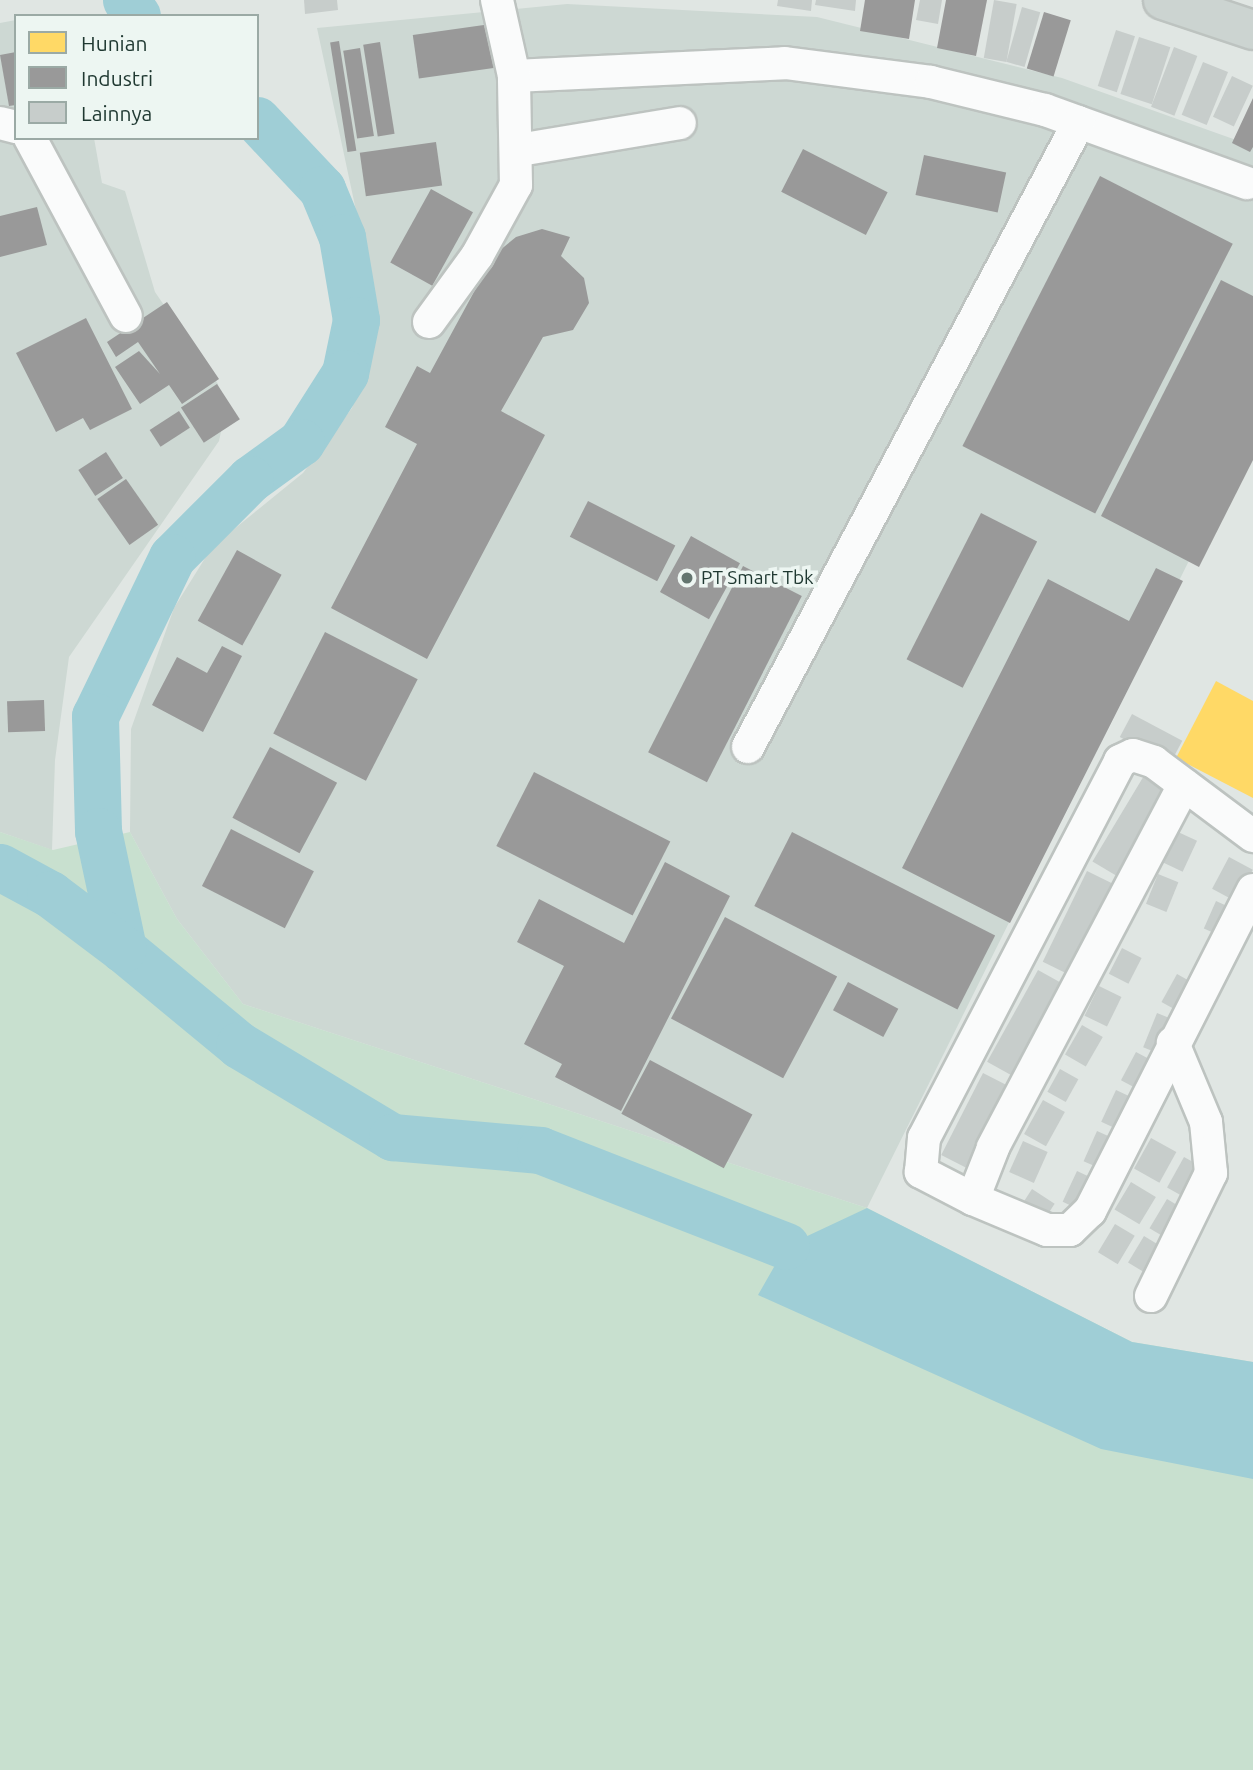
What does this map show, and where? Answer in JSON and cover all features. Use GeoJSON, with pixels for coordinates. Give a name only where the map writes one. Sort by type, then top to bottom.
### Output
{"type":"FeatureCollection","features":[{"type":"Feature","properties":{"kind":"main road"},"geometry":{"type":"LineString","coordinates":[[1163,0],[1253,30]]}},
{"type":"Feature","properties":{"kind":"lane"},"geometry":{"type":"LineString","coordinates":[[429,322],[504,211],[516,185],[519,150],[514,76],[497,0]]}},
{"type":"Feature","properties":{"kind":"lane"},"geometry":{"type":"LineString","coordinates":[[514,76],[785,64],[931,82],[1079,122],[1247,183]]}},
{"type":"Feature","properties":{"kind":"lane"},"geometry":{"type":"LineString","coordinates":[[748,747],[1079,122]]}},
{"type":"Feature","properties":{"kind":"lane"},"geometry":{"type":"LineString","coordinates":[[519,150],[680,123]]}},
{"type":"Feature","properties":{"kind":"lane"},"geometry":{"type":"LineString","coordinates":[[31,140],[126,316]]}},
{"type":"Feature","properties":{"kind":"lane"},"geometry":{"type":"LineString","coordinates":[[1253,836],[1141,756],[1121,761],[924,1138],[921,1172],[1021,1223],[1070,1230],[1090,1211],[1173,1042],[1253,890]]}},
{"type":"Feature","properties":{"kind":"lane"},"geometry":{"type":"LineString","coordinates":[[973,1199],[993,1148],[1184,785]]}},
{"type":"Feature","properties":{"kind":"lane"},"geometry":{"type":"LineString","coordinates":[[1151,1296],[1211,1173],[1206,1122],[1173,1042]]}},
{"type":"Feature","properties":{"kind":"shaded area","name":"PT Smart Tbk"},"geometry":{"type":"Polygon","coordinates":[[[567,4],[817,17],[1062,78],[1253,146],[1253,432],[867,1208],[243,1004],[177,919],[130,832],[131,729],[174,608],[212,547],[303,473],[352,408],[366,352],[373,290],[317,28],[567,4]]]}},
{"type":"Feature","properties":{"kind":"shaded area"},"geometry":{"type":"Polygon","coordinates":[[[14,20],[14,140],[94,140],[102,183],[125,191],[155,292],[218,384],[224,418],[219,441],[69,657],[55,760],[52,850],[0,832],[0,23],[14,20]]]}},
{"type":"Feature","properties":{"kind":"green space"},"geometry":{"type":"Polygon","coordinates":[[[0,832],[53,850],[130,832],[177,919],[243,1004],[867,1208],[1132,1342],[1253,1362],[1253,1770],[0,1770],[0,832]]]}},
{"type":"Feature","properties":{"kind":"water"},"geometry":{"type":"Polygon","coordinates":[[[867,1208],[1132,1342],[1253,1362],[1253,1479],[1101,1449],[758,1295],[786,1246],[867,1208]]]}},
{"type":"Feature","properties":{"kind":"building: Hunian"},"geometry":{"type":"Polygon","coordinates":[[[1216,681],[1253,701],[1253,798],[1176,758],[1216,681]]]}},
{"type":"Feature","properties":{"kind":"building: Industri"},"geometry":{"type":"Polygon","coordinates":[[[865,0],[915,0],[909,39],[860,31],[865,0]]]}},
{"type":"Feature","properties":{"kind":"building: Industri"},"geometry":{"type":"Polygon","coordinates":[[[946,0],[987,0],[976,56],[937,48],[946,0]]]}},
{"type":"Feature","properties":{"kind":"building: Industri"},"geometry":{"type":"Polygon","coordinates":[[[1044,12],[1071,20],[1054,77],[1027,68],[1044,12]]]}},
{"type":"Feature","properties":{"kind":"building: Industri"},"geometry":{"type":"Polygon","coordinates":[[[491,24],[497,68],[419,79],[413,35],[491,24]]]}},
{"type":"Feature","properties":{"kind":"building: Industri"},"geometry":{"type":"Polygon","coordinates":[[[339,41],[356,151],[347,152],[330,42],[339,41]]]}},
{"type":"Feature","properties":{"kind":"building: Industri"},"geometry":{"type":"Polygon","coordinates":[[[380,42],[395,134],[378,137],[363,45],[380,42]]]}},
{"type":"Feature","properties":{"kind":"building: Industri"},"geometry":{"type":"Polygon","coordinates":[[[360,48],[374,136],[357,139],[343,51],[360,48]]]}},
{"type":"Feature","properties":{"kind":"building: Industri"},"geometry":{"type":"Polygon","coordinates":[[[14,52],[14,105],[9,106],[0,55],[14,52]]]}},
{"type":"Feature","properties":{"kind":"building: Industri"},"geometry":{"type":"Polygon","coordinates":[[[1253,98],[1253,147],[1250,152],[1232,143],[1253,98]]]}},
{"type":"Feature","properties":{"kind":"building: Industri"},"geometry":{"type":"Polygon","coordinates":[[[436,142],[442,186],[366,196],[360,153],[436,142]]]}},
{"type":"Feature","properties":{"kind":"building: Industri"},"geometry":{"type":"Polygon","coordinates":[[[803,149],[888,192],[866,235],[781,192],[803,149]]]}},
{"type":"Feature","properties":{"kind":"building: Industri"},"geometry":{"type":"Polygon","coordinates":[[[924,155],[1006,172],[998,213],[915,195],[924,155]]]}},
{"type":"Feature","properties":{"kind":"building: Industri"},"geometry":{"type":"Polygon","coordinates":[[[1100,176],[1233,244],[1095,514],[962,446],[1100,176]]]}},
{"type":"Feature","properties":{"kind":"building: Industri"},"geometry":{"type":"Polygon","coordinates":[[[431,189],[473,212],[432,286],[390,262],[431,189]]]}},
{"type":"Feature","properties":{"kind":"building: Industri"},"geometry":{"type":"Polygon","coordinates":[[[37,207],[47,245],[0,257],[0,216],[37,207]]]}},
{"type":"Feature","properties":{"kind":"building: Industri"},"geometry":{"type":"Polygon","coordinates":[[[542,229],[570,237],[561,256],[584,278],[589,303],[573,330],[543,337],[501,411],[545,435],[427,659],[331,608],[417,444],[385,427],[417,366],[430,373],[494,255],[516,237],[542,229]]]}},
{"type":"Feature","properties":{"kind":"building: Industri"},"geometry":{"type":"Polygon","coordinates":[[[1221,280],[1253,296],[1253,460],[1199,567],[1101,516],[1221,280]]]}},
{"type":"Feature","properties":{"kind":"building: Industri"},"geometry":{"type":"Polygon","coordinates":[[[167,302],[219,379],[182,404],[169,385],[140,404],[115,367],[139,351],[160,374],[138,342],[116,357],[107,342],[167,302]]]}},
{"type":"Feature","properties":{"kind":"building: Industri"},"geometry":{"type":"Polygon","coordinates":[[[86,318],[132,409],[90,430],[83,418],[56,432],[16,353],[86,318]]]}},
{"type":"Feature","properties":{"kind":"building: Industri"},"geometry":{"type":"Polygon","coordinates":[[[217,384],[240,419],[204,443],[181,407],[217,384]]]}},
{"type":"Feature","properties":{"kind":"building: Industri"},"geometry":{"type":"Polygon","coordinates":[[[179,411],[190,428],[161,447],[150,430],[179,411]]]}},
{"type":"Feature","properties":{"kind":"building: Industri"},"geometry":{"type":"Polygon","coordinates":[[[106,452],[123,478],[95,496],[78,470],[106,452]]]}},
{"type":"Feature","properties":{"kind":"building: Industri"},"geometry":{"type":"Polygon","coordinates":[[[126,479],[158,525],[129,545],[97,499],[126,479]]]}},
{"type":"Feature","properties":{"kind":"building: Industri"},"geometry":{"type":"Polygon","coordinates":[[[588,501],[675,545],[657,581],[570,537],[588,501]]]}},
{"type":"Feature","properties":{"kind":"building: Industri"},"geometry":{"type":"Polygon","coordinates":[[[981,513],[1037,542],[963,688],[907,659],[981,513]]]}},
{"type":"Feature","properties":{"kind":"building: Industri"},"geometry":{"type":"Polygon","coordinates":[[[691,536],[740,563],[709,619],[660,592],[691,536]]]}},
{"type":"Feature","properties":{"kind":"building: Industri"},"geometry":{"type":"Polygon","coordinates":[[[237,550],[282,575],[242,646],[198,621],[237,550]]]}},
{"type":"Feature","properties":{"kind":"building: Industri"},"geometry":{"type":"Polygon","coordinates":[[[743,566],[802,596],[707,782],[648,752],[743,566]]]}},
{"type":"Feature","properties":{"kind":"building: Industri"},"geometry":{"type":"Polygon","coordinates":[[[1156,568],[1183,581],[1010,923],[902,868],[1048,579],[1129,621],[1156,568]]]}},
{"type":"Feature","properties":{"kind":"building: Industri"},"geometry":{"type":"Polygon","coordinates":[[[325,632],[418,679],[366,781],[273,734],[325,632]]]}},
{"type":"Feature","properties":{"kind":"building: Industri"},"geometry":{"type":"Polygon","coordinates":[[[222,646],[242,656],[203,732],[152,705],[177,657],[207,673],[222,646]]]}},
{"type":"Feature","properties":{"kind":"building: Industri"},"geometry":{"type":"Polygon","coordinates":[[[44,700],[45,731],[8,732],[7,701],[44,700]]]}},
{"type":"Feature","properties":{"kind":"building: Industri"},"geometry":{"type":"Polygon","coordinates":[[[270,747],[337,783],[300,853],[232,818],[270,747]]]}},
{"type":"Feature","properties":{"kind":"building: Industri"},"geometry":{"type":"Polygon","coordinates":[[[534,772],[670,841],[633,915],[496,846],[534,772]]]}},
{"type":"Feature","properties":{"kind":"building: Industri"},"geometry":{"type":"Polygon","coordinates":[[[231,829],[314,871],[285,928],[202,886],[231,829]]]}},
{"type":"Feature","properties":{"kind":"building: Industri"},"geometry":{"type":"Polygon","coordinates":[[[792,832],[995,936],[957,1009],[754,906],[792,832]]]}},
{"type":"Feature","properties":{"kind":"building: Industri"},"geometry":{"type":"Polygon","coordinates":[[[665,862],[730,896],[621,1111],[555,1077],[562,1064],[524,1044],[564,966],[517,942],[539,899],[624,943],[665,862]]]}},
{"type":"Feature","properties":{"kind":"building: Industri"},"geometry":{"type":"Polygon","coordinates":[[[725,917],[837,977],[783,1078],[671,1019],[725,917]]]}},
{"type":"Feature","properties":{"kind":"building: Industri"},"geometry":{"type":"Polygon","coordinates":[[[848,982],[898,1009],[883,1037],[833,1010],[848,982]]]}},
{"type":"Feature","properties":{"kind":"building: Industri"},"geometry":{"type":"Polygon","coordinates":[[[650,1060],[752,1114],[724,1168],[621,1114],[650,1060]]]}},
{"type":"Feature","properties":{"kind":"building: Lainnya"},"geometry":{"type":"Polygon","coordinates":[[[304,0],[337,0],[338,10],[305,14],[304,0]]]}},
{"type":"Feature","properties":{"kind":"building: Lainnya"},"geometry":{"type":"Polygon","coordinates":[[[778,0],[812,0],[811,11],[777,6],[778,0]]]}},
{"type":"Feature","properties":{"kind":"building: Lainnya"},"geometry":{"type":"Polygon","coordinates":[[[816,0],[856,0],[855,11],[815,5],[816,0]]]}},
{"type":"Feature","properties":{"kind":"building: Lainnya"},"geometry":{"type":"Polygon","coordinates":[[[920,0],[942,0],[938,24],[916,20],[920,0]]]}},
{"type":"Feature","properties":{"kind":"building: Lainnya"},"geometry":{"type":"Polygon","coordinates":[[[994,0],[1017,4],[1006,62],[984,58],[994,0]]]}},
{"type":"Feature","properties":{"kind":"building: Lainnya"},"geometry":{"type":"Polygon","coordinates":[[[1022,7],[1040,12],[1025,67],[1006,62],[1022,7]]]}},
{"type":"Feature","properties":{"kind":"building: Lainnya"},"geometry":{"type":"Polygon","coordinates":[[[1116,30],[1135,36],[1117,92],[1098,86],[1116,30]]]}},
{"type":"Feature","properties":{"kind":"building: Lainnya"},"geometry":{"type":"Polygon","coordinates":[[[1139,37],[1170,47],[1152,104],[1120,94],[1139,37]]]}},
{"type":"Feature","properties":{"kind":"building: Lainnya"},"geometry":{"type":"Polygon","coordinates":[[[1174,47],[1197,56],[1174,116],[1151,107],[1174,47]]]}},
{"type":"Feature","properties":{"kind":"building: Lainnya"},"geometry":{"type":"Polygon","coordinates":[[[1203,62],[1228,72],[1207,125],[1182,115],[1203,62]]]}},
{"type":"Feature","properties":{"kind":"building: Lainnya"},"geometry":{"type":"Polygon","coordinates":[[[1232,76],[1253,86],[1234,127],[1213,117],[1232,76]]]}},
{"type":"Feature","properties":{"kind":"building: Lainnya"},"geometry":{"type":"Polygon","coordinates":[[[1132,714],[1182,741],[1170,764],[1120,737],[1132,714]]]}},
{"type":"Feature","properties":{"kind":"building: Lainnya"},"geometry":{"type":"Polygon","coordinates":[[[1145,774],[1170,789],[1117,876],[1092,861],[1145,774]]]}},
{"type":"Feature","properties":{"kind":"building: Lainnya"},"geometry":{"type":"Polygon","coordinates":[[[1178,832],[1197,841],[1183,872],[1164,863],[1178,832]]]}},
{"type":"Feature","properties":{"kind":"building: Lainnya"},"geometry":{"type":"Polygon","coordinates":[[[1229,857],[1253,870],[1236,901],[1212,889],[1229,857]]]}},
{"type":"Feature","properties":{"kind":"building: Lainnya"},"geometry":{"type":"Polygon","coordinates":[[[1087,871],[1118,886],[1073,977],[1043,962],[1087,871]]]}},
{"type":"Feature","properties":{"kind":"building: Lainnya"},"geometry":{"type":"Polygon","coordinates":[[[1158,874],[1178,882],[1166,912],[1146,904],[1158,874]]]}},
{"type":"Feature","properties":{"kind":"building: Lainnya"},"geometry":{"type":"Polygon","coordinates":[[[1216,901],[1234,909],[1222,937],[1204,928],[1216,901]]]}},
{"type":"Feature","properties":{"kind":"building: Lainnya"},"geometry":{"type":"Polygon","coordinates":[[[1122,948],[1142,958],[1128,984],[1109,974],[1122,948]]]}},
{"type":"Feature","properties":{"kind":"building: Lainnya"},"geometry":{"type":"Polygon","coordinates":[[[1038,970],[1069,987],[1018,1079],[987,1062],[1038,970]]]}},
{"type":"Feature","properties":{"kind":"building: Lainnya"},"geometry":{"type":"Polygon","coordinates":[[[1177,974],[1195,984],[1180,1012],[1161,1002],[1177,974]]]}},
{"type":"Feature","properties":{"kind":"building: Lainnya"},"geometry":{"type":"Polygon","coordinates":[[[1099,986],[1121,997],[1107,1027],[1085,1016],[1099,986]]]}},
{"type":"Feature","properties":{"kind":"building: Lainnya"},"geometry":{"type":"Polygon","coordinates":[[[1157,1013],[1174,1020],[1160,1054],[1143,1047],[1157,1013]]]}},
{"type":"Feature","properties":{"kind":"building: Lainnya"},"geometry":{"type":"Polygon","coordinates":[[[1082,1025],[1103,1037],[1086,1066],[1065,1054],[1082,1025]]]}},
{"type":"Feature","properties":{"kind":"building: Lainnya"},"geometry":{"type":"Polygon","coordinates":[[[1136,1052],[1157,1063],[1142,1092],[1121,1080],[1136,1052]]]}},
{"type":"Feature","properties":{"kind":"building: Lainnya"},"geometry":{"type":"Polygon","coordinates":[[[1060,1069],[1078,1079],[1066,1102],[1047,1092],[1060,1069]]]}},
{"type":"Feature","properties":{"kind":"building: Lainnya"},"geometry":{"type":"Polygon","coordinates":[[[983,1073],[1013,1088],[972,1170],[941,1155],[983,1073]]]}},
{"type":"Feature","properties":{"kind":"building: Lainnya"},"geometry":{"type":"Polygon","coordinates":[[[1116,1090],[1137,1100],[1122,1131],[1101,1122],[1116,1090]]]}},
{"type":"Feature","properties":{"kind":"building: Lainnya"},"geometry":{"type":"Polygon","coordinates":[[[1043,1100],[1065,1112],[1046,1146],[1024,1134],[1043,1100]]]}},
{"type":"Feature","properties":{"kind":"building: Lainnya"},"geometry":{"type":"Polygon","coordinates":[[[1097,1131],[1117,1140],[1104,1170],[1084,1161],[1097,1131]]]}},
{"type":"Feature","properties":{"kind":"building: Lainnya"},"geometry":{"type":"Polygon","coordinates":[[[1151,1138],[1176,1152],[1159,1183],[1134,1169],[1151,1138]]]}},
{"type":"Feature","properties":{"kind":"building: Lainnya"},"geometry":{"type":"Polygon","coordinates":[[[1023,1141],[1048,1152],[1034,1183],[1009,1172],[1023,1141]]]}},
{"type":"Feature","properties":{"kind":"building: Lainnya"},"geometry":{"type":"Polygon","coordinates":[[[1184,1157],[1209,1171],[1192,1202],[1167,1188],[1184,1157]]]}},
{"type":"Feature","properties":{"kind":"building: Lainnya"},"geometry":{"type":"Polygon","coordinates":[[[1077,1171],[1098,1181],[1083,1212],[1063,1202],[1077,1171]]]}},
{"type":"Feature","properties":{"kind":"building: Lainnya"},"geometry":{"type":"Polygon","coordinates":[[[1131,1182],[1156,1197],[1139,1224],[1115,1209],[1131,1182]]]}},
{"type":"Feature","properties":{"kind":"building: Lainnya"},"geometry":{"type":"Polygon","coordinates":[[[1032,1189],[1055,1204],[1040,1226],[1018,1211],[1032,1189]]]}},
{"type":"Feature","properties":{"kind":"building: Lainnya"},"geometry":{"type":"Polygon","coordinates":[[[1167,1199],[1185,1210],[1167,1239],[1149,1228],[1167,1199]]]}},
{"type":"Feature","properties":{"kind":"building: Lainnya"},"geometry":{"type":"Polygon","coordinates":[[[1115,1224],[1135,1236],[1118,1264],[1098,1252],[1115,1224]]]}},
{"type":"Feature","properties":{"kind":"building: Lainnya"},"geometry":{"type":"Polygon","coordinates":[[[1144,1236],[1166,1249],[1150,1276],[1128,1263],[1144,1236]]]}},
{"type":"Feature","properties":{"kind":"waterway"},"geometry":{"type":"LineString","coordinates":[[126,0],[136,14]]}},
{"type":"Feature","properties":{"kind":"waterway"},"geometry":{"type":"LineString","coordinates":[[259,122],[322,189],[342,237],[356,320],[345,373],[301,442],[250,479],[172,557],[95,716],[98,831],[123,949],[239,1045],[392,1137],[540,1150],[786,1246]]}},
{"type":"Feature","properties":{"kind":"waterway"},"geometry":{"type":"LineString","coordinates":[[0,867],[50,894],[123,949]]}},
{"type":"Feature","properties":{"kind":"place","name":"PT Smart Tbk"},"geometry":{"type":"Point","coordinates":[687,578]}}]}
